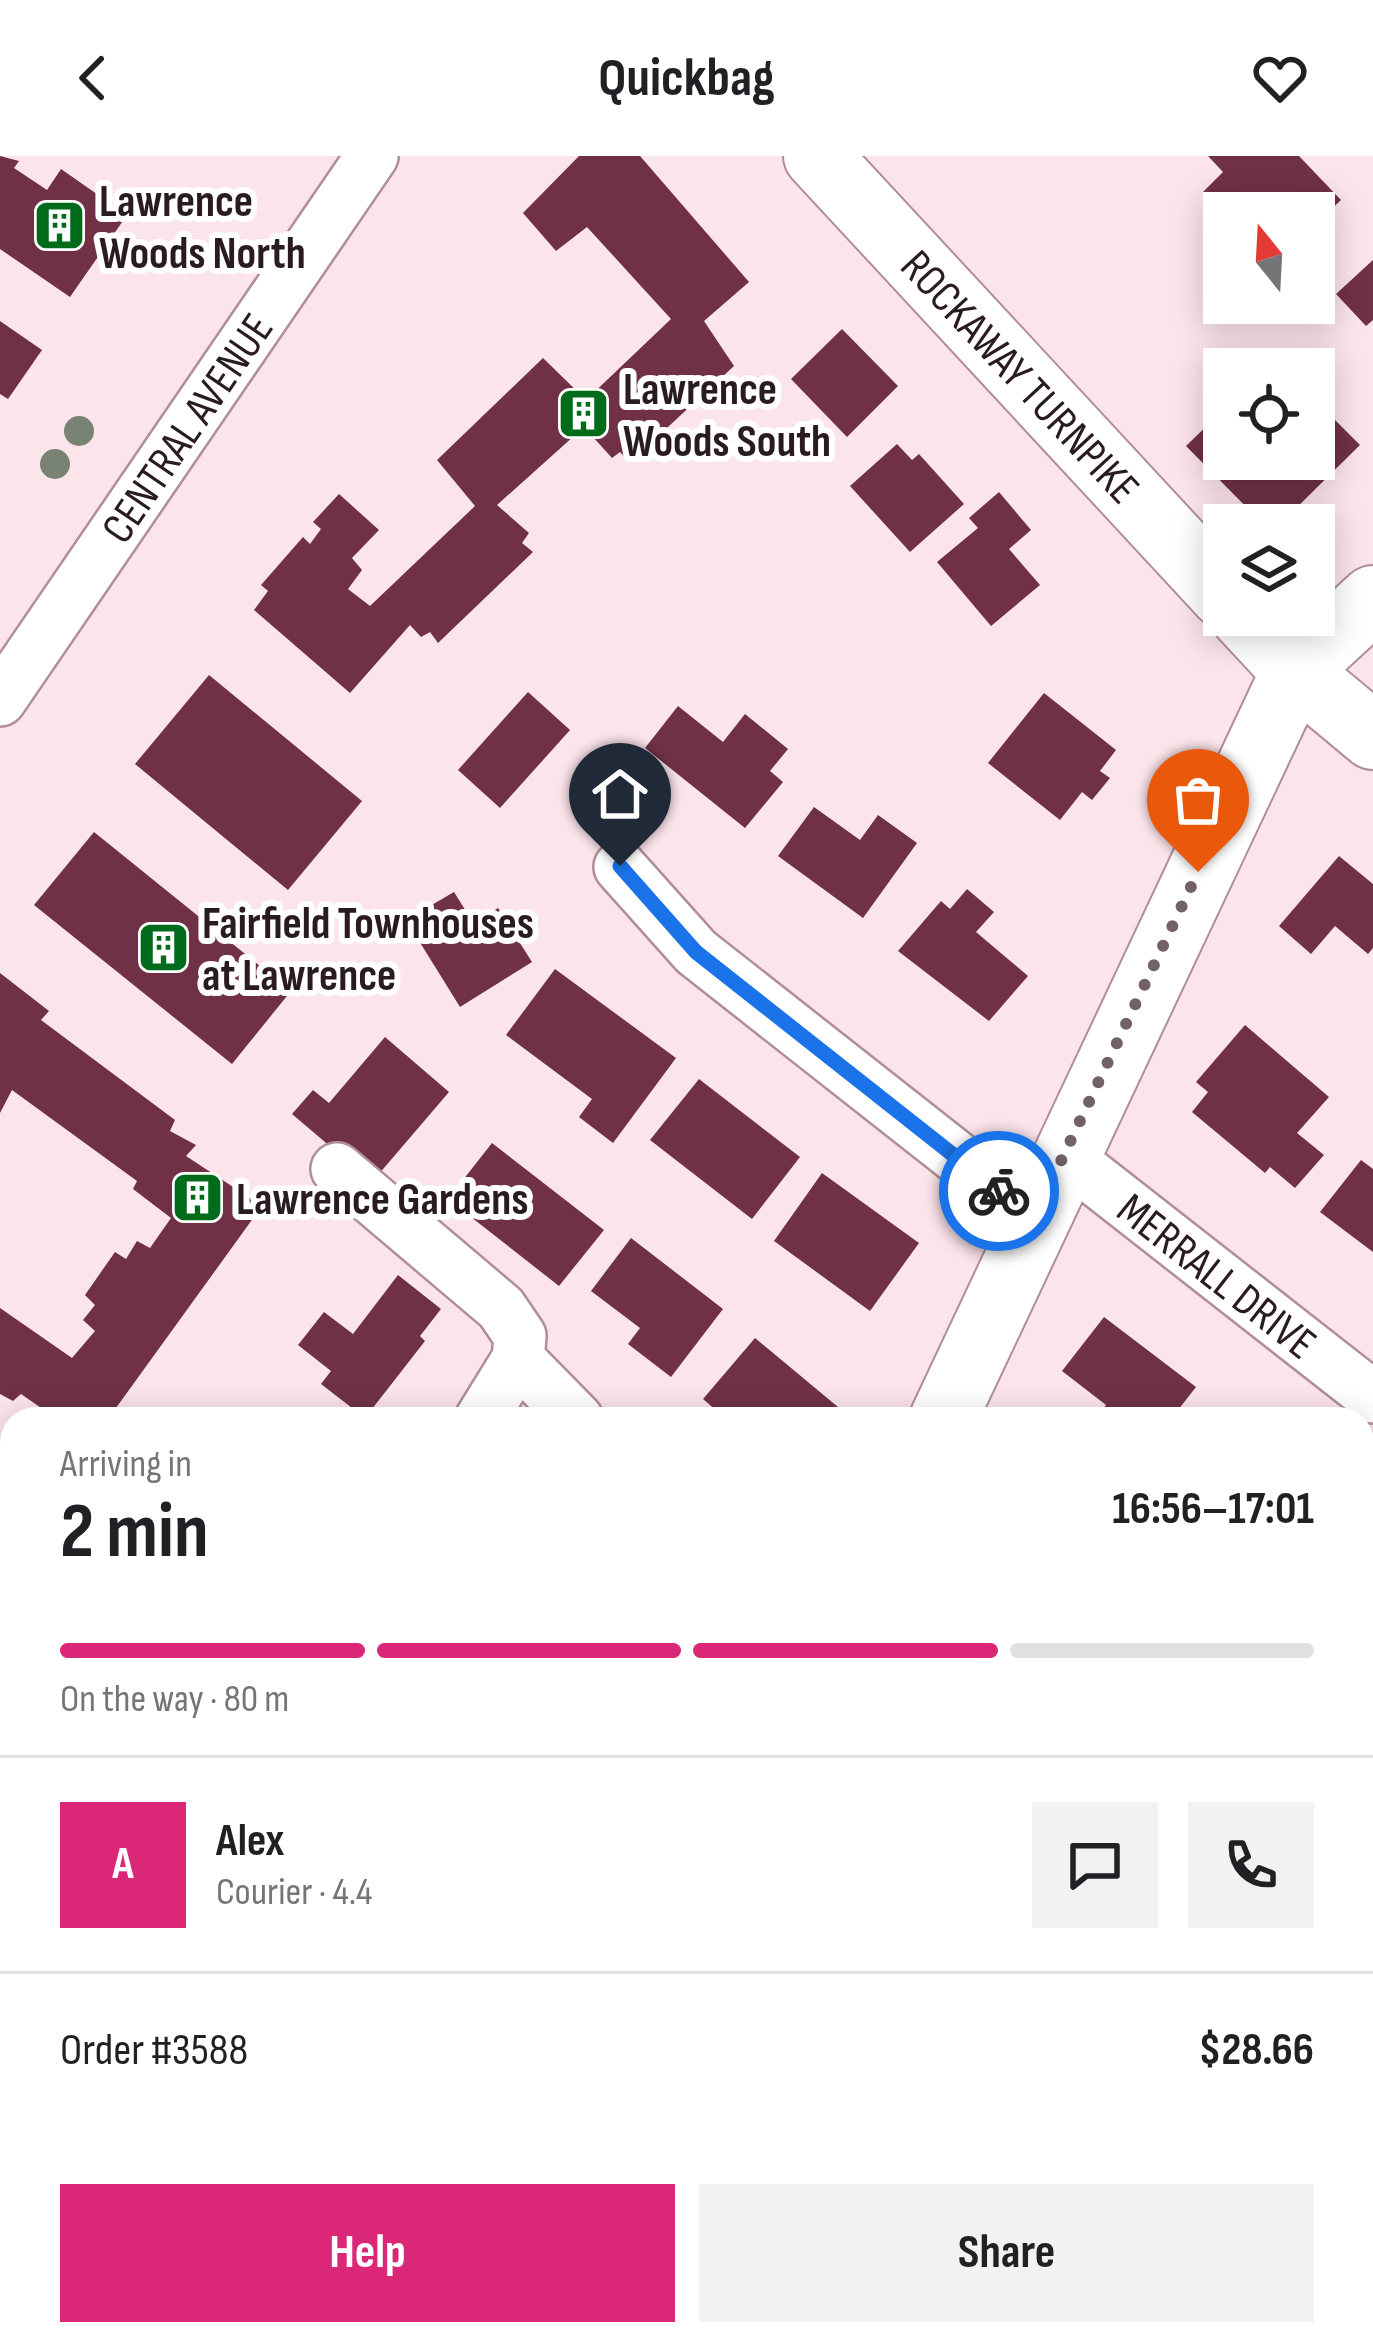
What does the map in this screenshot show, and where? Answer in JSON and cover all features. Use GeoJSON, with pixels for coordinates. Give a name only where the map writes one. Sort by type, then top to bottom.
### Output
{"type":"FeatureCollection","features":[{"type":"Feature","properties":{"kind":"main road","name":"ROCKAWAY TURNPIKE"},"geometry":{"type":"LineString","coordinates":[[817,156],[1203,572]]}},
{"type":"Feature","properties":{"kind":"main road"},"geometry":{"type":"LineString","coordinates":[[948,1407],[1295,671],[1373,599]]}},
{"type":"Feature","properties":{"kind":"main road"},"geometry":{"type":"LineString","coordinates":[[1262,636],[1295,671],[1373,736]]}},
{"type":"Feature","properties":{"kind":"street","name":"CENTRAL AVENUE"},"geometry":{"type":"LineString","coordinates":[[0,700],[372,156]]}},
{"type":"Feature","properties":{"kind":"street"},"geometry":{"type":"LineString","coordinates":[[620,866],[696,952],[1034,1218]]}},
{"type":"Feature","properties":{"kind":"street","name":"MERRALL DRIVE"},"geometry":{"type":"LineString","coordinates":[[1064,1155],[1373,1397]]}},
{"type":"Feature","properties":{"kind":"street"},"geometry":{"type":"LineString","coordinates":[[337,1169],[501,1308],[520,1336],[518,1359],[488,1407]]}},
{"type":"Feature","properties":{"kind":"street"},"geometry":{"type":"LineString","coordinates":[[518,1359],[565,1407]]}},
{"type":"Feature","properties":{"kind":"building","name":"Lawrence Woods North"},"geometry":{"type":"Polygon","coordinates":[[[0,156],[19,161],[14,168],[47,190],[61,169],[127,215],[70,297],[0,249],[0,156]]]}},
{"type":"Feature","properties":{"kind":"building","name":"Lawrence Woods South"},"geometry":{"type":"Polygon","coordinates":[[[579,156],[640,156],[749,282],[704,321],[734,366],[630,462],[620,452],[612,458],[584,427],[497,505],[529,533],[522,543],[533,552],[438,643],[430,632],[421,637],[410,625],[350,693],[254,610],[268,591],[261,585],[303,537],[310,544],[321,529],[313,522],[339,494],[379,530],[352,558],[362,570],[348,589],[370,606],[475,506],[437,460],[543,358],[586,400],[671,319],[587,227],[556,251],[523,213],[579,156]]]}},
{"type":"Feature","properties":{"kind":"building"},"geometry":{"type":"Polygon","coordinates":[[[1208,156],[1299,156],[1333,192],[1203,192],[1223,172],[1208,156]]]}},
{"type":"Feature","properties":{"kind":"building"},"geometry":{"type":"Polygon","coordinates":[[[1373,260],[1373,320],[1366,326],[1336,294],[1373,260]]]}},
{"type":"Feature","properties":{"kind":"building"},"geometry":{"type":"Polygon","coordinates":[[[0,321],[42,350],[8,399],[0,394],[0,321]]]}},
{"type":"Feature","properties":{"kind":"building"},"geometry":{"type":"Polygon","coordinates":[[[842,329],[898,386],[847,437],[791,379],[842,329]]]}},
{"type":"Feature","properties":{"kind":"building"},"geometry":{"type":"Polygon","coordinates":[[[1335,420],[1360,445],[1335,470],[1335,420]]]}},
{"type":"Feature","properties":{"kind":"building"},"geometry":{"type":"Polygon","coordinates":[[[1203,429],[1203,463],[1186,446],[1203,429]]]}},
{"type":"Feature","properties":{"kind":"building"},"geometry":{"type":"Polygon","coordinates":[[[897,444],[912,460],[919,454],[964,504],[910,552],[850,486],[897,444]]]}},
{"type":"Feature","properties":{"kind":"building"},"geometry":{"type":"Polygon","coordinates":[[[1220,480],[1325,480],[1300,504],[1243,504],[1220,480]]]}},
{"type":"Feature","properties":{"kind":"building"},"geometry":{"type":"Polygon","coordinates":[[[999,492],[1031,530],[1009,549],[1040,585],[991,626],[937,562],[978,528],[969,518],[999,492]]]}},
{"type":"Feature","properties":{"kind":"building"},"geometry":{"type":"Polygon","coordinates":[[[209,675],[362,801],[288,890],[135,764],[209,675]]]}},
{"type":"Feature","properties":{"kind":"building"},"geometry":{"type":"Polygon","coordinates":[[[528,692],[570,730],[500,808],[458,770],[528,692]]]}},
{"type":"Feature","properties":{"kind":"building"},"geometry":{"type":"Polygon","coordinates":[[[1044,693],[1116,750],[1100,771],[1110,778],[1092,800],[1082,792],[1060,820],[988,763],[1044,693]]]}},
{"type":"Feature","properties":{"kind":"building"},"geometry":{"type":"Polygon","coordinates":[[[678,706],[723,742],[745,714],[788,749],[770,771],[783,782],[745,828],[645,748],[678,706]]]}},
{"type":"Feature","properties":{"kind":"building"},"geometry":{"type":"Polygon","coordinates":[[[814,807],[860,840],[878,815],[917,843],[863,918],[778,856],[814,807]]]}},
{"type":"Feature","properties":{"kind":"building","name":"Fairfield Townhouses at Lawrence"},"geometry":{"type":"Polygon","coordinates":[[[94,832],[291,991],[232,1064],[34,905],[94,832]]]}},
{"type":"Feature","properties":{"kind":"building"},"geometry":{"type":"Polygon","coordinates":[[[1339,856],[1373,884],[1373,948],[1368,954],[1335,926],[1311,954],[1279,926],[1339,856]]]}},
{"type":"Feature","properties":{"kind":"building"},"geometry":{"type":"Polygon","coordinates":[[[967,889],[994,912],[976,932],[1028,976],[989,1021],[898,951],[941,901],[950,909],[967,889]]]}},
{"type":"Feature","properties":{"kind":"building"},"geometry":{"type":"Polygon","coordinates":[[[454,892],[474,924],[498,908],[532,962],[460,1007],[406,920],[454,892]]]}},
{"type":"Feature","properties":{"kind":"building"},"geometry":{"type":"Polygon","coordinates":[[[555,969],[676,1058],[613,1143],[579,1117],[592,1099],[506,1035],[555,969]]]}},
{"type":"Feature","properties":{"kind":"building","name":"Lawrence Gardens"},"geometry":{"type":"Polygon","coordinates":[[[0,973],[49,1011],[41,1020],[175,1120],[170,1131],[196,1145],[186,1156],[262,1206],[117,1407],[40,1407],[21,1394],[13,1401],[0,1394],[0,1308],[72,1358],[95,1331],[83,1320],[95,1305],[85,1295],[115,1252],[126,1259],[137,1241],[150,1248],[171,1218],[133,1189],[137,1181],[12,1090],[0,1113],[0,973]]]}},
{"type":"Feature","properties":{"kind":"building"},"geometry":{"type":"Polygon","coordinates":[[[1245,1025],[1329,1097],[1297,1133],[1324,1155],[1295,1188],[1270,1167],[1265,1173],[1192,1112],[1208,1092],[1196,1082],[1245,1025]]]}},
{"type":"Feature","properties":{"kind":"building"},"geometry":{"type":"Polygon","coordinates":[[[385,1037],[449,1092],[372,1182],[292,1114],[313,1090],[329,1103],[385,1037]]]}},
{"type":"Feature","properties":{"kind":"building"},"geometry":{"type":"Polygon","coordinates":[[[699,1079],[800,1157],[752,1219],[650,1140],[699,1079]]]}},
{"type":"Feature","properties":{"kind":"building"},"geometry":{"type":"Polygon","coordinates":[[[492,1143],[604,1230],[559,1286],[448,1199],[492,1143]]]}},
{"type":"Feature","properties":{"kind":"building"},"geometry":{"type":"Polygon","coordinates":[[[1361,1160],[1373,1169],[1373,1252],[1320,1212],[1361,1160]]]}},
{"type":"Feature","properties":{"kind":"building"},"geometry":{"type":"Polygon","coordinates":[[[822,1173],[919,1243],[870,1311],[774,1241],[822,1173]]]}},
{"type":"Feature","properties":{"kind":"building"},"geometry":{"type":"Polygon","coordinates":[[[631,1238],[723,1309],[671,1377],[628,1344],[640,1328],[591,1291],[631,1238]]]}},
{"type":"Feature","properties":{"kind":"building"},"geometry":{"type":"Polygon","coordinates":[[[398,1275],[441,1309],[420,1336],[425,1341],[374,1407],[351,1407],[321,1384],[331,1371],[298,1345],[324,1312],[353,1334],[398,1275]]]}},
{"type":"Feature","properties":{"kind":"building"},"geometry":{"type":"Polygon","coordinates":[[[1104,1317],[1196,1387],[1180,1407],[1104,1407],[1062,1371],[1104,1317]]]}},
{"type":"Feature","properties":{"kind":"building"},"geometry":{"type":"Polygon","coordinates":[[[755,1338],[838,1407],[712,1407],[703,1399],[755,1338]]]}},
{"type":"Feature","properties":{"kind":"way so far"},"geometry":{"type":"LineString","coordinates":[[999,1191],[1034,1218],[1198,872]]}},
{"type":"Feature","properties":{"kind":"place","name":"Lawrence Woods North"},"geometry":{"type":"Point","coordinates":[60,226]}},
{"type":"Feature","properties":{"kind":"place","name":"Lawrence Woods South"},"geometry":{"type":"Point","coordinates":[584,414]}},
{"type":"Feature","properties":{"kind":"place","name":"Fairfield Townhouses at Lawrence"},"geometry":{"type":"Point","coordinates":[163,948]}},
{"type":"Feature","properties":{"kind":"place","name":"Lawrence Gardens"},"geometry":{"type":"Point","coordinates":[197,1198]}},
{"type":"Feature","properties":{"kind":"route"},"geometry":{"type":"LineString","coordinates":[[620,866],[696,952],[999,1191]]}}]}
